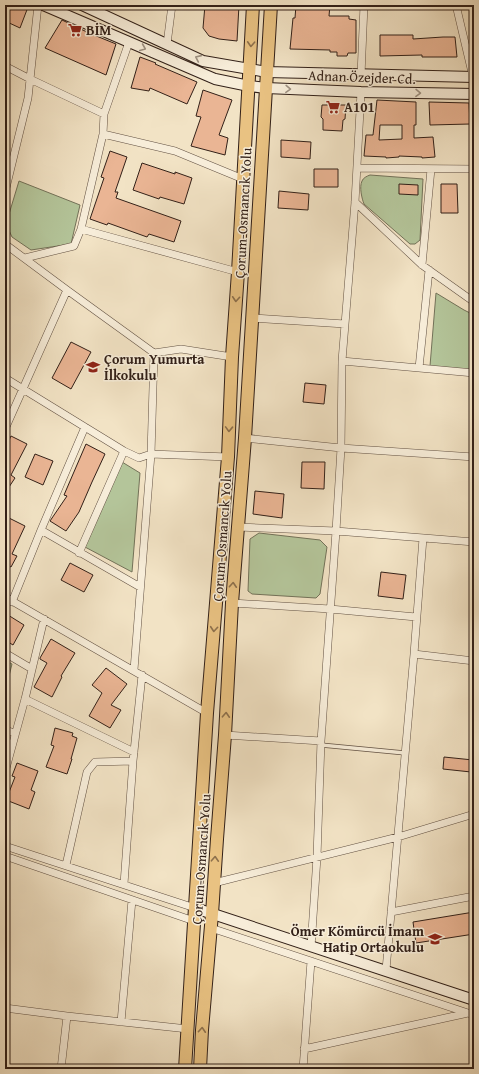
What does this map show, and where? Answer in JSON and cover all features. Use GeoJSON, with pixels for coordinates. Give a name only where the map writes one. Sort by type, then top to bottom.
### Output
{"type":"FeatureCollection","features":[{"type":"Feature","properties":{"kind":"highway","name":"Çorum-Osmancık Yolu"},"geometry":{"type":"LineString","coordinates":[[185,1069],[207,713],[228,457],[232,357],[253,5]]}},
{"type":"Feature","properties":{"kind":"highway","name":"Çorum-Osmancık Yolu"},"geometry":{"type":"LineString","coordinates":[[200,1069],[225,735],[232,603],[245,438],[271,5]]}},
{"type":"Feature","properties":{"kind":"street"},"geometry":{"type":"LineString","coordinates":[[5,192],[28,98],[38,5]]}},
{"type":"Feature","properties":{"kind":"street","name":"Adnan Özejder Cd."},"geometry":{"type":"LineString","coordinates":[[43,5],[215,79],[266,88],[474,95]]}},
{"type":"Feature","properties":{"kind":"street","name":"Adnan Özejder Cd."},"geometry":{"type":"LineString","coordinates":[[82,5],[203,61],[267,72],[474,77]]}},
{"type":"Feature","properties":{"kind":"street"},"geometry":{"type":"LineString","coordinates":[[167,44],[172,5]]}},
{"type":"Feature","properties":{"kind":"street"},"geometry":{"type":"LineString","coordinates":[[361,75],[364,5]]}},
{"type":"Feature","properties":{"kind":"street"},"geometry":{"type":"LineString","coordinates":[[456,5],[474,77]]}},
{"type":"Feature","properties":{"kind":"street"},"geometry":{"type":"LineString","coordinates":[[25,258],[74,246],[81,230],[103,134],[104,114],[129,42]]}},
{"type":"Feature","properties":{"kind":"street"},"geometry":{"type":"LineString","coordinates":[[5,66],[104,114]]}},
{"type":"Feature","properties":{"kind":"street"},"geometry":{"type":"LineString","coordinates":[[312,947],[321,743],[341,448],[342,361],[355,202],[361,92]]}},
{"type":"Feature","properties":{"kind":"street"},"geometry":{"type":"LineString","coordinates":[[103,134],[175,151],[243,179]]}},
{"type":"Feature","properties":{"kind":"street"},"geometry":{"type":"LineString","coordinates":[[357,168],[474,169]]}},
{"type":"Feature","properties":{"kind":"street"},"geometry":{"type":"LineString","coordinates":[[419,368],[431,169]]}},
{"type":"Feature","properties":{"kind":"street"},"geometry":{"type":"LineString","coordinates":[[355,202],[426,267],[474,302]]}},
{"type":"Feature","properties":{"kind":"street"},"geometry":{"type":"LineString","coordinates":[[81,230],[238,272]]}},
{"type":"Feature","properties":{"kind":"street"},"geometry":{"type":"LineString","coordinates":[[5,244],[154,353],[181,350],[232,357]]}},
{"type":"Feature","properties":{"kind":"street"},"geometry":{"type":"LineString","coordinates":[[5,429],[67,290]]}},
{"type":"Feature","properties":{"kind":"street"},"geometry":{"type":"LineString","coordinates":[[252,318],[345,324]]}},
{"type":"Feature","properties":{"kind":"street"},"geometry":{"type":"LineString","coordinates":[[134,670],[151,454],[154,353]]}},
{"type":"Feature","properties":{"kind":"street"},"geometry":{"type":"LineString","coordinates":[[342,361],[474,373]]}},
{"type":"Feature","properties":{"kind":"street"},"geometry":{"type":"LineString","coordinates":[[5,378],[124,451],[140,458],[151,454],[228,457]]}},
{"type":"Feature","properties":{"kind":"street"},"geometry":{"type":"LineString","coordinates":[[12,602],[85,427]]}},
{"type":"Feature","properties":{"kind":"street"},"geometry":{"type":"LineString","coordinates":[[245,438],[341,448],[474,457]]}},
{"type":"Feature","properties":{"kind":"street"},"geometry":{"type":"LineString","coordinates":[[79,553],[124,451]]}},
{"type":"Feature","properties":{"kind":"street"},"geometry":{"type":"LineString","coordinates":[[238,527],[336,531],[474,542]]}},
{"type":"Feature","properties":{"kind":"street"},"geometry":{"type":"LineString","coordinates":[[41,530],[140,587]]}},
{"type":"Feature","properties":{"kind":"street"},"geometry":{"type":"LineString","coordinates":[[386,970],[423,538]]}},
{"type":"Feature","properties":{"kind":"street"},"geometry":{"type":"LineString","coordinates":[[5,597],[207,713]]}},
{"type":"Feature","properties":{"kind":"street"},"geometry":{"type":"LineString","coordinates":[[232,603],[330,609],[416,617]]}},
{"type":"Feature","properties":{"kind":"street"},"geometry":{"type":"LineString","coordinates":[[5,772],[25,700],[44,619]]}},
{"type":"Feature","properties":{"kind":"street"},"geometry":{"type":"LineString","coordinates":[[5,653],[32,669]]}},
{"type":"Feature","properties":{"kind":"street"},"geometry":{"type":"LineString","coordinates":[[414,654],[474,661]]}},
{"type":"Feature","properties":{"kind":"street"},"geometry":{"type":"LineString","coordinates":[[124,884],[133,762],[142,675]]}},
{"type":"Feature","properties":{"kind":"street"},"geometry":{"type":"LineString","coordinates":[[25,700],[134,752]]}},
{"type":"Feature","properties":{"kind":"street"},"geometry":{"type":"LineString","coordinates":[[5,730],[16,733]]}},
{"type":"Feature","properties":{"kind":"street"},"geometry":{"type":"LineString","coordinates":[[225,735],[321,743]]}},
{"type":"Feature","properties":{"kind":"street"},"geometry":{"type":"LineString","coordinates":[[66,865],[87,772],[94,762],[133,762]]}},
{"type":"Feature","properties":{"kind":"street"},"geometry":{"type":"LineString","coordinates":[[214,883],[398,837],[474,814]]}},
{"type":"Feature","properties":{"kind":"street"},"geometry":{"type":"LineString","coordinates":[[5,846],[474,1000]]}},
{"type":"Feature","properties":{"kind":"street"},"geometry":{"type":"LineString","coordinates":[[5,856],[194,921]]}},
{"type":"Feature","properties":{"kind":"street"},"geometry":{"type":"LineString","coordinates":[[390,912],[474,896]]}},
{"type":"Feature","properties":{"kind":"street"},"geometry":{"type":"LineString","coordinates":[[121,1022],[132,900]]}},
{"type":"Feature","properties":{"kind":"street"},"geometry":{"type":"LineString","coordinates":[[211,928],[471,1014]]}},
{"type":"Feature","properties":{"kind":"street"},"geometry":{"type":"LineString","coordinates":[[303,1069],[311,961]]}},
{"type":"Feature","properties":{"kind":"street"},"geometry":{"type":"LineString","coordinates":[[5,1008],[121,1022],[188,1028]]}},
{"type":"Feature","properties":{"kind":"street"},"geometry":{"type":"LineString","coordinates":[[304,1049],[471,1014]]}},
{"type":"Feature","properties":{"kind":"street"},"geometry":{"type":"LineString","coordinates":[[61,1069],[67,1016]]}},
{"type":"Feature","properties":{"kind":"lane"},"geometry":{"type":"LineString","coordinates":[[321,743],[405,753]]}},
{"type":"Feature","properties":{"kind":"green space"},"geometry":{"type":"Polygon","coordinates":[[[370,175],[423,179],[420,240],[415,244],[410,244],[364,204],[361,193],[361,184],[363,179],[370,175]]]}},
{"type":"Feature","properties":{"kind":"green space"},"geometry":{"type":"Polygon","coordinates":[[[19,181],[80,205],[71,244],[31,250],[12,237],[6,224],[19,181]]]}},
{"type":"Feature","properties":{"kind":"green space"},"geometry":{"type":"Polygon","coordinates":[[[436,293],[474,315],[474,370],[430,366],[436,293]]]}},
{"type":"Feature","properties":{"kind":"green space"},"geometry":{"type":"Polygon","coordinates":[[[122,462],[140,473],[132,572],[85,547],[122,462]]]}},
{"type":"Feature","properties":{"kind":"green space"},"geometry":{"type":"Polygon","coordinates":[[[259,533],[320,540],[327,547],[320,594],[316,598],[252,594],[248,591],[250,539],[259,533]]]}},
{"type":"Feature","properties":{"kind":"green space"},"geometry":{"type":"Polygon","coordinates":[[[5,660],[12,664],[5,692],[5,660]]]}},
{"type":"Feature","properties":{"kind":"building"},"geometry":{"type":"Polygon","coordinates":[[[5,5],[25,5],[28,7],[20,28],[5,21],[5,5]]]}},
{"type":"Feature","properties":{"kind":"building"},"geometry":{"type":"Polygon","coordinates":[[[205,5],[239,5],[237,41],[209,36],[203,28],[205,5]]]}},
{"type":"Feature","properties":{"kind":"building"},"geometry":{"type":"Polygon","coordinates":[[[296,5],[330,5],[329,16],[349,16],[349,19],[356,20],[356,53],[348,53],[347,56],[337,56],[337,52],[330,52],[330,50],[290,49],[293,18],[295,18],[296,5]]]}},
{"type":"Feature","properties":{"kind":"building"},"geometry":{"type":"Polygon","coordinates":[[[62,20],[116,44],[106,75],[45,48],[62,20]]]}},
{"type":"Feature","properties":{"kind":"building"},"geometry":{"type":"Polygon","coordinates":[[[380,35],[413,35],[413,39],[455,37],[457,57],[422,57],[422,55],[380,56],[380,35]]]}},
{"type":"Feature","properties":{"kind":"building"},"geometry":{"type":"Polygon","coordinates":[[[140,57],[197,82],[187,104],[150,88],[149,91],[131,88],[140,57]]]}},
{"type":"Feature","properties":{"kind":"building"},"geometry":{"type":"Polygon","coordinates":[[[203,90],[232,100],[219,135],[228,138],[225,155],[191,146],[201,117],[196,116],[203,90]]]}},
{"type":"Feature","properties":{"kind":"building"},"geometry":{"type":"Polygon","coordinates":[[[377,100],[416,102],[416,125],[414,125],[414,138],[433,137],[435,157],[422,158],[399,156],[386,158],[364,156],[366,135],[373,135],[377,100]],[[380,125],[379,140],[402,139],[402,125],[380,125]]]}},
{"type":"Feature","properties":{"kind":"building"},"geometry":{"type":"Polygon","coordinates":[[[429,102],[469,103],[470,124],[430,125],[429,102]]]}},
{"type":"Feature","properties":{"kind":"building"},"geometry":{"type":"Polygon","coordinates":[[[322,105],[346,105],[342,131],[323,130],[323,119],[321,117],[322,105]]]}},
{"type":"Feature","properties":{"kind":"building"},"geometry":{"type":"Polygon","coordinates":[[[281,140],[311,142],[310,159],[281,157],[281,140]]]}},
{"type":"Feature","properties":{"kind":"building"},"geometry":{"type":"Polygon","coordinates":[[[110,151],[127,157],[115,192],[118,192],[116,198],[181,221],[174,242],[149,234],[147,237],[108,223],[107,225],[90,219],[104,178],[101,177],[110,151]]]}},
{"type":"Feature","properties":{"kind":"building"},"geometry":{"type":"Polygon","coordinates":[[[142,163],[192,178],[184,204],[160,197],[159,199],[133,190],[142,163]]]}},
{"type":"Feature","properties":{"kind":"building"},"geometry":{"type":"Polygon","coordinates":[[[314,169],[338,169],[338,187],[314,187],[314,169]]]}},
{"type":"Feature","properties":{"kind":"building"},"geometry":{"type":"Polygon","coordinates":[[[399,184],[418,185],[418,195],[399,194],[399,184]]]}},
{"type":"Feature","properties":{"kind":"building"},"geometry":{"type":"Polygon","coordinates":[[[441,184],[457,184],[458,213],[441,213],[441,184]]]}},
{"type":"Feature","properties":{"kind":"building"},"geometry":{"type":"Polygon","coordinates":[[[279,191],[309,194],[308,210],[278,208],[279,191]]]}},
{"type":"Feature","properties":{"kind":"building","name":"Çorum Yumurta İlkokulu"},"geometry":{"type":"Polygon","coordinates":[[[71,342],[91,352],[71,389],[52,378],[71,342]]]}},
{"type":"Feature","properties":{"kind":"building"},"geometry":{"type":"Polygon","coordinates":[[[305,383],[326,385],[324,404],[303,402],[305,383]]]}},
{"type":"Feature","properties":{"kind":"building"},"geometry":{"type":"Polygon","coordinates":[[[11,436],[27,444],[11,475],[15,478],[5,493],[5,448],[11,436]]]}},
{"type":"Feature","properties":{"kind":"building"},"geometry":{"type":"Polygon","coordinates":[[[86,444],[105,454],[79,512],[66,531],[50,521],[67,496],[64,495],[86,444]]]}},
{"type":"Feature","properties":{"kind":"building"},"geometry":{"type":"Polygon","coordinates":[[[35,454],[53,461],[43,485],[25,477],[35,454]]]}},
{"type":"Feature","properties":{"kind":"building"},"geometry":{"type":"Polygon","coordinates":[[[302,462],[325,462],[324,489],[301,488],[302,462]]]}},
{"type":"Feature","properties":{"kind":"building"},"geometry":{"type":"Polygon","coordinates":[[[255,491],[284,494],[282,518],[253,514],[255,491]]]}},
{"type":"Feature","properties":{"kind":"building"},"geometry":{"type":"Polygon","coordinates":[[[7,517],[25,526],[12,554],[17,556],[11,567],[5,564],[5,521],[7,517]]]}},
{"type":"Feature","properties":{"kind":"building"},"geometry":{"type":"Polygon","coordinates":[[[70,563],[93,575],[84,592],[61,580],[70,563]]]}},
{"type":"Feature","properties":{"kind":"building"},"geometry":{"type":"Polygon","coordinates":[[[381,572],[406,575],[403,599],[378,596],[381,572]]]}},
{"type":"Feature","properties":{"kind":"building"},"geometry":{"type":"Polygon","coordinates":[[[8,615],[24,625],[13,645],[5,640],[5,620],[8,615]]]}},
{"type":"Feature","properties":{"kind":"building"},"geometry":{"type":"Polygon","coordinates":[[[51,639],[75,653],[61,676],[62,677],[52,697],[34,687],[47,663],[40,658],[51,639]]]}},
{"type":"Feature","properties":{"kind":"building"},"geometry":{"type":"Polygon","coordinates":[[[106,668],[127,684],[111,705],[121,710],[110,728],[89,716],[102,693],[92,685],[106,668]]]}},
{"type":"Feature","properties":{"kind":"building"},"geometry":{"type":"Polygon","coordinates":[[[55,728],[73,733],[72,736],[77,738],[67,774],[46,767],[54,746],[51,745],[55,728]]]}},
{"type":"Feature","properties":{"kind":"building"},"geometry":{"type":"Polygon","coordinates":[[[444,757],[473,760],[471,772],[443,769],[444,757]]]}},
{"type":"Feature","properties":{"kind":"building"},"geometry":{"type":"Polygon","coordinates":[[[17,763],[38,771],[31,790],[35,792],[29,809],[6,800],[15,777],[12,776],[17,763]]]}},
{"type":"Feature","properties":{"kind":"building"},"geometry":{"type":"Polygon","coordinates":[[[474,912],[474,934],[416,943],[413,922],[474,912]]]}},
{"type":"Feature","properties":{"kind":"place","name":"BİM"},"geometry":{"type":"Point","coordinates":[75,30]}},
{"type":"Feature","properties":{"kind":"place","name":"A101"},"geometry":{"type":"Point","coordinates":[333,107]}},
{"type":"Feature","properties":{"kind":"place","name":"Çorum Yumurta İlkokulu"},"geometry":{"type":"Point","coordinates":[93,367]}},
{"type":"Feature","properties":{"kind":"place","name":"Ömer Kömürcü İmam Hatip Ortaokulu"},"geometry":{"type":"Point","coordinates":[435,939]}}]}
